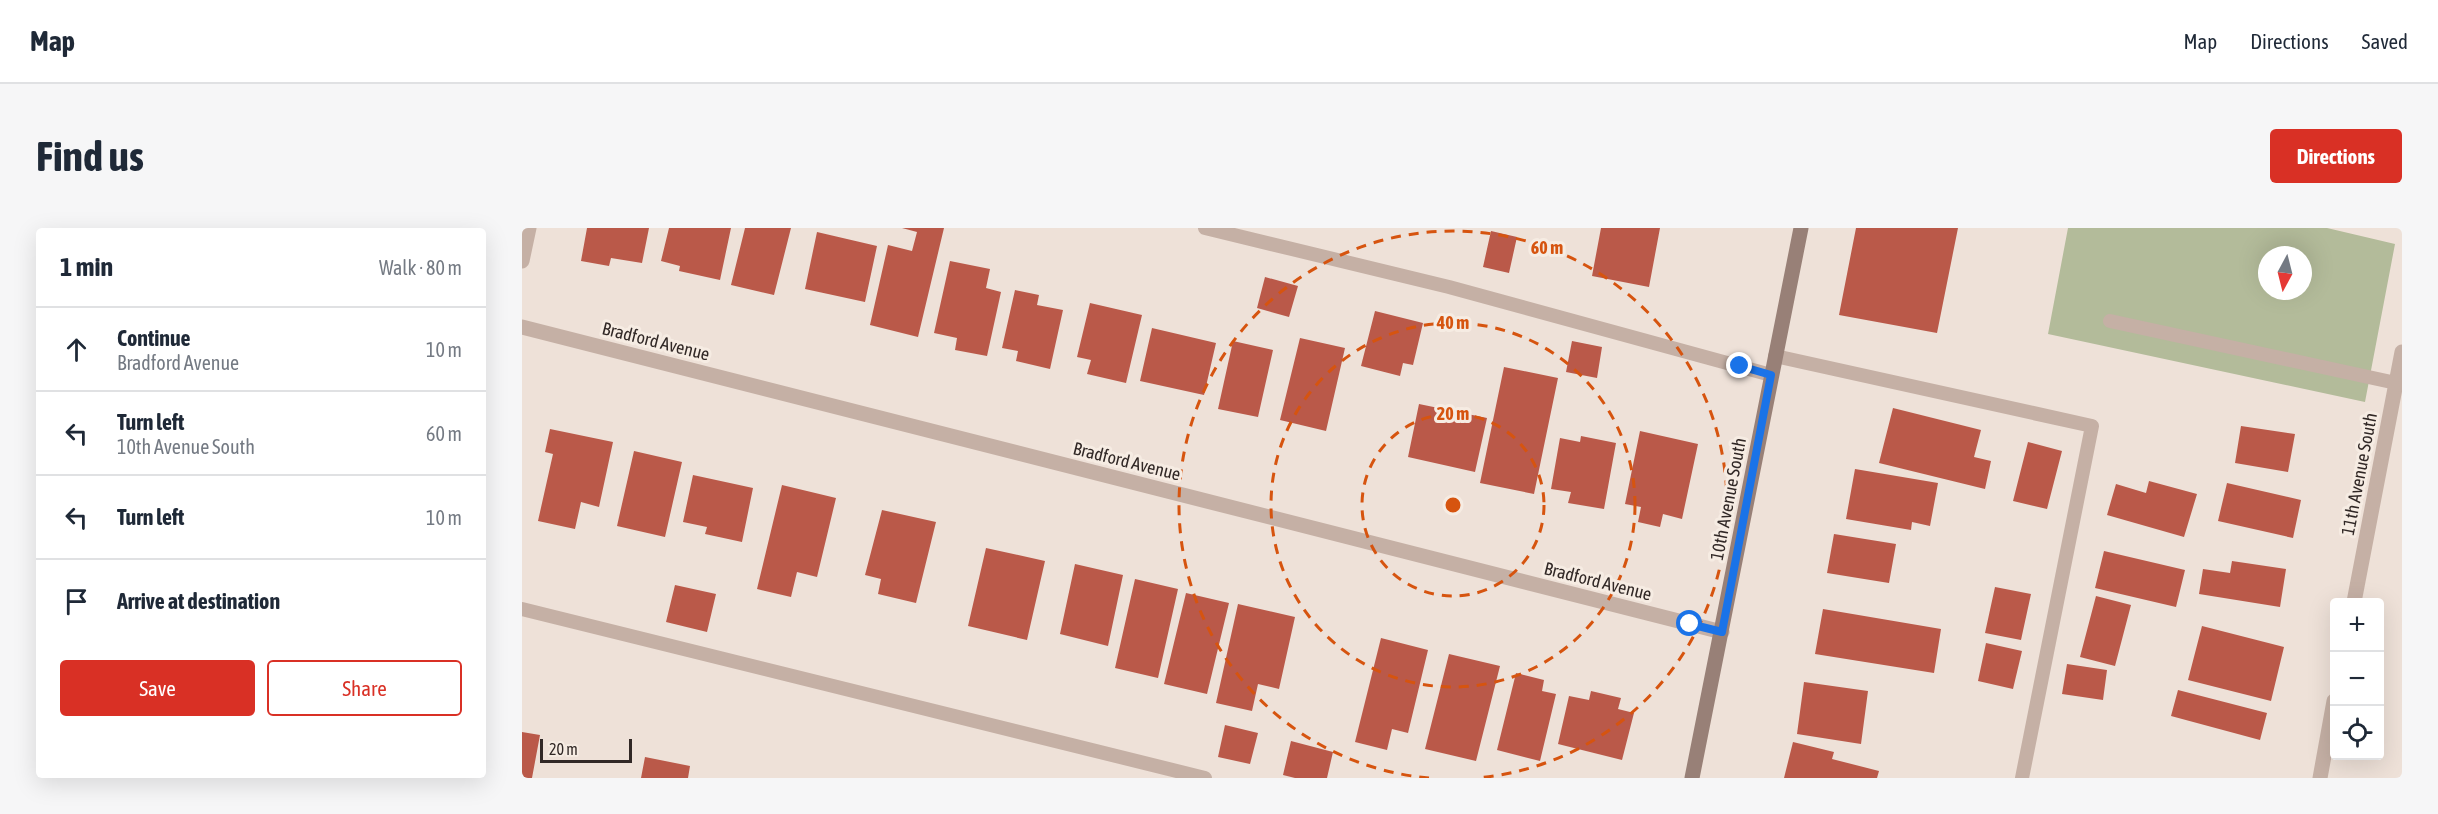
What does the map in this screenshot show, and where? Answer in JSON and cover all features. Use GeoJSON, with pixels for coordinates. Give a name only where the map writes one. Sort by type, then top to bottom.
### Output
{"type":"FeatureCollection","features":[{"type":"Feature","properties":{"kind":"street"},"geometry":{"type":"LineString","coordinates":[[522,261],[529,228]]}},
{"type":"Feature","properties":{"kind":"street","name":"10th Avenue South"},"geometry":{"type":"LineString","coordinates":[[1692,778],[1801,228]]}},
{"type":"Feature","properties":{"kind":"street","name":"Bradford Avenue"},"geometry":{"type":"LineString","coordinates":[[522,327],[1722,632]]}},
{"type":"Feature","properties":{"kind":"street","name":"11th Avenue South"},"geometry":{"type":"LineString","coordinates":[[2355,598],[2402,352]]}},
{"type":"Feature","properties":{"kind":"street"},"geometry":{"type":"LineString","coordinates":[[2320,778],[2333,706]]}},
{"type":"Feature","properties":{"kind":"lane"},"geometry":{"type":"LineString","coordinates":[[1205,228],[1449,287],[1771,375]]}},
{"type":"Feature","properties":{"kind":"lane"},"geometry":{"type":"LineString","coordinates":[[2110,321],[2396,383]]}},
{"type":"Feature","properties":{"kind":"lane"},"geometry":{"type":"LineString","coordinates":[[1775,356],[2092,426],[2022,778]]}},
{"type":"Feature","properties":{"kind":"lane"},"geometry":{"type":"LineString","coordinates":[[522,609],[1205,778]]}},
{"type":"Feature","properties":{"kind":"green space"},"geometry":{"type":"Polygon","coordinates":[[[2068,228],[2327,228],[2395,244],[2365,402],[2048,334],[2068,228]]]}},
{"type":"Feature","properties":{"kind":"building"},"geometry":{"type":"Polygon","coordinates":[[[587,228],[649,228],[642,263],[611,258],[609,266],[581,261],[587,228]]]}},
{"type":"Feature","properties":{"kind":"building"},"geometry":{"type":"Polygon","coordinates":[[[669,228],[731,228],[720,280],[679,271],[680,266],[661,261],[669,228]]]}},
{"type":"Feature","properties":{"kind":"building"},"geometry":{"type":"Polygon","coordinates":[[[745,228],[791,228],[774,295],[731,285],[745,228]]]}},
{"type":"Feature","properties":{"kind":"building"},"geometry":{"type":"Polygon","coordinates":[[[902,228],[944,228],[918,337],[870,325],[888,245],[912,251],[917,232],[902,228]]]}},
{"type":"Feature","properties":{"kind":"building"},"geometry":{"type":"Polygon","coordinates":[[[1601,228],[1660,228],[1649,287],[1592,276],[1601,228]]]}},
{"type":"Feature","properties":{"kind":"building"},"geometry":{"type":"Polygon","coordinates":[[[1856,228],[1958,228],[1937,333],[1839,315],[1856,228]]]}},
{"type":"Feature","properties":{"kind":"building"},"geometry":{"type":"Polygon","coordinates":[[[1491,231],[1517,237],[1509,273],[1483,267],[1491,231]]]}},
{"type":"Feature","properties":{"kind":"building"},"geometry":{"type":"Polygon","coordinates":[[[817,232],[877,246],[865,302],[805,289],[817,232]]]}},
{"type":"Feature","properties":{"kind":"building"},"geometry":{"type":"Polygon","coordinates":[[[950,261],[990,269],[986,288],[1001,292],[987,356],[955,350],[957,338],[934,333],[950,261]]]}},
{"type":"Feature","properties":{"kind":"building"},"geometry":{"type":"Polygon","coordinates":[[[1265,277],[1298,286],[1289,317],[1257,308],[1265,277]]]}},
{"type":"Feature","properties":{"kind":"building"},"geometry":{"type":"Polygon","coordinates":[[[1015,290],[1039,295],[1037,305],[1063,310],[1050,369],[1016,361],[1018,351],[1002,348],[1015,290]]]}},
{"type":"Feature","properties":{"kind":"building"},"geometry":{"type":"Polygon","coordinates":[[[1090,303],[1142,315],[1126,383],[1087,374],[1091,360],[1077,357],[1090,303]]]}},
{"type":"Feature","properties":{"kind":"building"},"geometry":{"type":"Polygon","coordinates":[[[1375,311],[1423,323],[1413,365],[1403,363],[1400,376],[1361,366],[1375,311]]]}},
{"type":"Feature","properties":{"kind":"building"},"geometry":{"type":"Polygon","coordinates":[[[1152,328],[1216,343],[1204,395],[1140,381],[1152,328]]]}},
{"type":"Feature","properties":{"kind":"building"},"geometry":{"type":"Polygon","coordinates":[[[1300,338],[1345,348],[1326,431],[1280,420],[1300,338]]]}},
{"type":"Feature","properties":{"kind":"building"},"geometry":{"type":"Polygon","coordinates":[[[1233,341],[1273,350],[1258,417],[1218,409],[1233,341]]]}},
{"type":"Feature","properties":{"kind":"building"},"geometry":{"type":"Polygon","coordinates":[[[1572,341],[1602,347],[1597,378],[1566,372],[1572,341]]]}},
{"type":"Feature","properties":{"kind":"building"},"geometry":{"type":"Polygon","coordinates":[[[1504,367],[1558,378],[1534,494],[1480,483],[1504,367]]]}},
{"type":"Feature","properties":{"kind":"building"},"geometry":{"type":"Polygon","coordinates":[[[1419,404],[1487,418],[1475,472],[1408,457],[1419,404]]]}},
{"type":"Feature","properties":{"kind":"building"},"geometry":{"type":"Polygon","coordinates":[[[1893,408],[1981,430],[1974,457],[1991,461],[1985,489],[1879,463],[1893,408]]]}},
{"type":"Feature","properties":{"kind":"building"},"geometry":{"type":"Polygon","coordinates":[[[2241,426],[2295,434],[2288,472],[2235,463],[2241,426]]]}},
{"type":"Feature","properties":{"kind":"building"},"geometry":{"type":"Polygon","coordinates":[[[550,429],[613,442],[599,507],[581,502],[575,529],[538,521],[553,454],[545,452],[550,429]]]}},
{"type":"Feature","properties":{"kind":"building"},"geometry":{"type":"Polygon","coordinates":[[[1640,431],[1698,444],[1682,519],[1663,514],[1660,527],[1638,522],[1641,507],[1625,504],[1640,431]]]}},
{"type":"Feature","properties":{"kind":"building"},"geometry":{"type":"Polygon","coordinates":[[[1581,436],[1616,443],[1604,509],[1568,503],[1571,492],[1551,489],[1560,438],[1580,442],[1581,436]]]}},
{"type":"Feature","properties":{"kind":"building"},"geometry":{"type":"Polygon","coordinates":[[[2028,442],[2062,451],[2047,509],[2013,501],[2028,442]]]}},
{"type":"Feature","properties":{"kind":"building"},"geometry":{"type":"Polygon","coordinates":[[[634,451],[682,462],[665,537],[617,526],[634,451]]]}},
{"type":"Feature","properties":{"kind":"building"},"geometry":{"type":"Polygon","coordinates":[[[1855,469],[1938,483],[1930,526],[1912,522],[1911,530],[1846,519],[1855,469]]]}},
{"type":"Feature","properties":{"kind":"building"},"geometry":{"type":"Polygon","coordinates":[[[693,475],[753,488],[742,542],[705,534],[707,527],[683,522],[693,475]]]}},
{"type":"Feature","properties":{"kind":"building"},"geometry":{"type":"Polygon","coordinates":[[[2149,481],[2197,494],[2184,537],[2107,515],[2116,484],[2146,493],[2149,481]]]}},
{"type":"Feature","properties":{"kind":"building"},"geometry":{"type":"Polygon","coordinates":[[[2227,483],[2301,500],[2293,538],[2218,521],[2227,483]]]}},
{"type":"Feature","properties":{"kind":"building"},"geometry":{"type":"Polygon","coordinates":[[[782,485],[836,498],[817,577],[797,572],[791,597],[757,589],[782,485]]]}},
{"type":"Feature","properties":{"kind":"building"},"geometry":{"type":"Polygon","coordinates":[[[882,510],[936,522],[916,603],[878,594],[881,579],[865,575],[882,510]]]}},
{"type":"Feature","properties":{"kind":"building"},"geometry":{"type":"Polygon","coordinates":[[[1834,534],[1896,544],[1889,583],[1827,573],[1834,534]]]}},
{"type":"Feature","properties":{"kind":"building"},"geometry":{"type":"Polygon","coordinates":[[[986,548],[1045,561],[1027,640],[968,626],[986,548]]]}},
{"type":"Feature","properties":{"kind":"building"},"geometry":{"type":"Polygon","coordinates":[[[2104,551],[2185,570],[2176,607],[2095,588],[2104,551]]]}},
{"type":"Feature","properties":{"kind":"building"},"geometry":{"type":"Polygon","coordinates":[[[2232,561],[2286,569],[2280,607],[2199,594],[2203,569],[2230,573],[2232,561]]]}},
{"type":"Feature","properties":{"kind":"building"},"geometry":{"type":"Polygon","coordinates":[[[1075,564],[1123,575],[1108,646],[1060,634],[1075,564]]]}},
{"type":"Feature","properties":{"kind":"building"},"geometry":{"type":"Polygon","coordinates":[[[1135,579],[1178,589],[1158,678],[1115,668],[1135,579]]]}},
{"type":"Feature","properties":{"kind":"building"},"geometry":{"type":"Polygon","coordinates":[[[675,585],[716,594],[707,632],[666,622],[675,585]]]}},
{"type":"Feature","properties":{"kind":"building"},"geometry":{"type":"Polygon","coordinates":[[[1995,587],[2031,594],[2021,640],[1985,633],[1995,587]]]}},
{"type":"Feature","properties":{"kind":"building"},"geometry":{"type":"Polygon","coordinates":[[[1186,593],[1229,603],[1207,694],[1164,684],[1186,593]]]}},
{"type":"Feature","properties":{"kind":"building"},"geometry":{"type":"Polygon","coordinates":[[[2096,596],[2131,605],[2115,666],[2080,657],[2096,596]]]}},
{"type":"Feature","properties":{"kind":"building"},"geometry":{"type":"Polygon","coordinates":[[[1238,604],[1295,617],[1279,689],[1258,684],[1252,711],[1216,703],[1238,604]]]}},
{"type":"Feature","properties":{"kind":"building"},"geometry":{"type":"Polygon","coordinates":[[[1823,609],[1941,629],[1934,673],[1815,654],[1823,609]]]}},
{"type":"Feature","properties":{"kind":"building"},"geometry":{"type":"Polygon","coordinates":[[[2202,626],[2284,647],[2271,701],[2188,680],[2202,626]]]}},
{"type":"Feature","properties":{"kind":"building"},"geometry":{"type":"Polygon","coordinates":[[[1381,638],[1428,650],[1408,733],[1392,729],[1387,750],[1355,742],[1381,638]]]}},
{"type":"Feature","properties":{"kind":"building"},"geometry":{"type":"Polygon","coordinates":[[[1986,643],[2022,651],[2013,689],[1978,681],[1986,643]]]}},
{"type":"Feature","properties":{"kind":"building"},"geometry":{"type":"Polygon","coordinates":[[[1449,654],[1500,666],[1476,761],[1425,749],[1449,654]]]}},
{"type":"Feature","properties":{"kind":"building"},"geometry":{"type":"Polygon","coordinates":[[[2067,664],[2107,670],[2103,700],[2062,694],[2067,664]]]}},
{"type":"Feature","properties":{"kind":"building"},"geometry":{"type":"Polygon","coordinates":[[[1516,673],[1544,680],[1542,691],[1556,694],[1540,761],[1497,750],[1516,673]]]}},
{"type":"Feature","properties":{"kind":"building"},"geometry":{"type":"Polygon","coordinates":[[[1804,682],[1868,691],[1861,744],[1797,734],[1804,682]]]}},
{"type":"Feature","properties":{"kind":"building"},"geometry":{"type":"Polygon","coordinates":[[[2178,690],[2267,713],[2260,740],[2171,716],[2178,690]]]}},
{"type":"Feature","properties":{"kind":"building"},"geometry":{"type":"Polygon","coordinates":[[[1591,691],[1621,698],[1618,709],[1634,713],[1622,760],[1558,744],[1569,696],[1589,700],[1591,691]]]}},
{"type":"Feature","properties":{"kind":"building"},"geometry":{"type":"Polygon","coordinates":[[[1225,725],[1258,733],[1250,764],[1218,757],[1225,725]]]}},
{"type":"Feature","properties":{"kind":"building"},"geometry":{"type":"Polygon","coordinates":[[[522,732],[540,735],[532,778],[522,778],[522,732]]]}},
{"type":"Feature","properties":{"kind":"building"},"geometry":{"type":"Polygon","coordinates":[[[1291,741],[1333,752],[1327,778],[1295,778],[1283,775],[1291,741]]]}},
{"type":"Feature","properties":{"kind":"building"},"geometry":{"type":"Polygon","coordinates":[[[1793,742],[1834,752],[1832,759],[1879,771],[1877,778],[1784,778],[1793,742]]]}},
{"type":"Feature","properties":{"kind":"building"},"geometry":{"type":"Polygon","coordinates":[[[645,757],[690,766],[688,778],[641,778],[645,757]]]}},
{"type":"Feature","properties":{"kind":"route"},"geometry":{"type":"LineString","coordinates":[[1690,624],[1722,632],[1771,375],[1740,366]]}}]}
